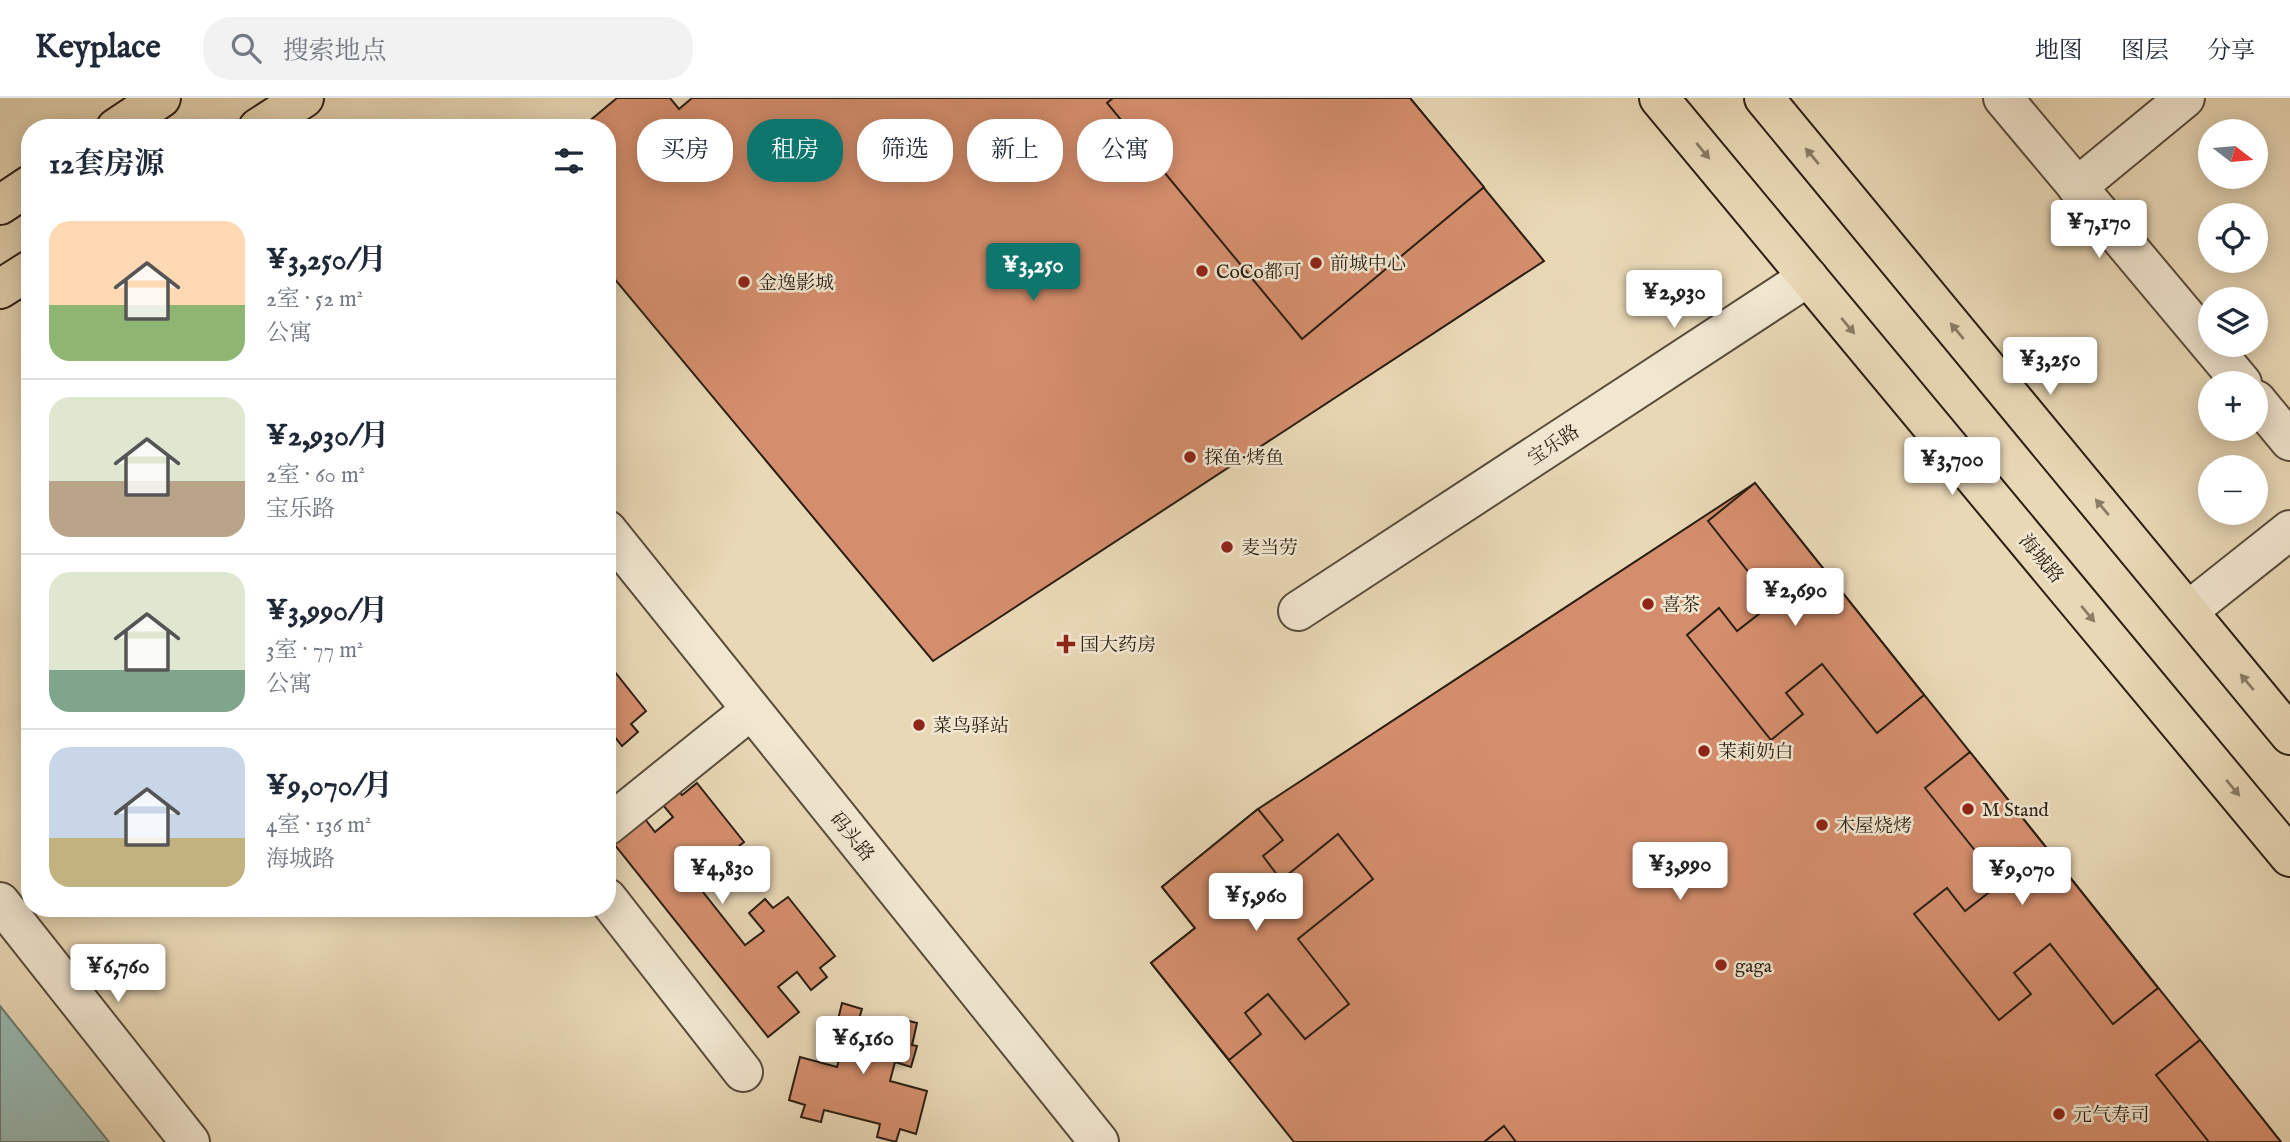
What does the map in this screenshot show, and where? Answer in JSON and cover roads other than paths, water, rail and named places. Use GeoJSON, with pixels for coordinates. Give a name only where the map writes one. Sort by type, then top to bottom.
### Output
{"type":"FeatureCollection","features":[{"type":"Feature","properties":{"kind":"main road"},"geometry":{"type":"LineString","coordinates":[[130,119],[161,98]]}},
{"type":"Feature","properties":{"kind":"main road","name":"海城路"},"geometry":{"type":"LineString","coordinates":[[1659,98],[2290,857]]}},
{"type":"Feature","properties":{"kind":"main road"},"geometry":{"type":"LineString","coordinates":[[1764,98],[2290,735]]}},
{"type":"Feature","properties":{"kind":"main road"},"geometry":{"type":"LineString","coordinates":[[0,205],[21,191]]}},
{"type":"Feature","properties":{"kind":"main road"},"geometry":{"type":"LineString","coordinates":[[0,289],[21,276]]}},
{"type":"Feature","properties":{"kind":"street"},"geometry":{"type":"LineString","coordinates":[[2003,98],[2232,371]]}},
{"type":"Feature","properties":{"kind":"street"},"geometry":{"type":"LineString","coordinates":[[2077,187],[2185,98]]}},
{"type":"Feature","properties":{"kind":"street","name":"宝乐路"},"geometry":{"type":"LineString","coordinates":[[1298,611],[1808,277]]}},
{"type":"Feature","properties":{"kind":"street"},"geometry":{"type":"LineString","coordinates":[[2268,414],[2290,441]]}},
{"type":"Feature","properties":{"kind":"street"},"geometry":{"type":"LineString","coordinates":[[2188,611],[2290,530]]}},
{"type":"Feature","properties":{"kind":"street","name":"码头路"},"geometry":{"type":"LineString","coordinates":[[616,541],[1099,1142]]}},
{"type":"Feature","properties":{"kind":"street"},"geometry":{"type":"LineString","coordinates":[[616,819],[751,710]]}},
{"type":"Feature","properties":{"kind":"street"},"geometry":{"type":"LineString","coordinates":[[0,902],[190,1142]]}},
{"type":"Feature","properties":{"kind":"street"},"geometry":{"type":"LineString","coordinates":[[616,910],[743,1072]]}},
{"type":"Feature","properties":{"kind":"water"},"geometry":{"type":"Polygon","coordinates":[[[0,1006],[109,1142],[0,1142],[0,1006]]]}},
{"type":"Feature","properties":{"kind":"place","name":"前城中心"},"geometry":{"type":"Point","coordinates":[1316,263]}},
{"type":"Feature","properties":{"kind":"place","name":"CoCo都可"},"geometry":{"type":"Point","coordinates":[1202,271]}},
{"type":"Feature","properties":{"kind":"place","name":"金逸影城"},"geometry":{"type":"Point","coordinates":[744,282]}},
{"type":"Feature","properties":{"kind":"place","name":"探鱼·烤鱼"},"geometry":{"type":"Point","coordinates":[1190,457]}},
{"type":"Feature","properties":{"kind":"place","name":"麦当劳"},"geometry":{"type":"Point","coordinates":[1227,547]}},
{"type":"Feature","properties":{"kind":"place","name":"喜茶"},"geometry":{"type":"Point","coordinates":[1648,604]}},
{"type":"Feature","properties":{"kind":"place","name":"国大药房"},"geometry":{"type":"Point","coordinates":[1066,644]}},
{"type":"Feature","properties":{"kind":"place","name":"菜鸟驿站"},"geometry":{"type":"Point","coordinates":[919,725]}},
{"type":"Feature","properties":{"kind":"place","name":"茉莉奶白"},"geometry":{"type":"Point","coordinates":[1704,751]}},
{"type":"Feature","properties":{"kind":"place","name":"M Stand"},"geometry":{"type":"Point","coordinates":[1968,809]}},
{"type":"Feature","properties":{"kind":"place","name":"木屋烧烤"},"geometry":{"type":"Point","coordinates":[1822,825]}},
{"type":"Feature","properties":{"kind":"place","name":"gaga"},"geometry":{"type":"Point","coordinates":[1721,965]}},
{"type":"Feature","properties":{"kind":"place","name":"元气寿司"},"geometry":{"type":"Point","coordinates":[2059,1114]}}]}
